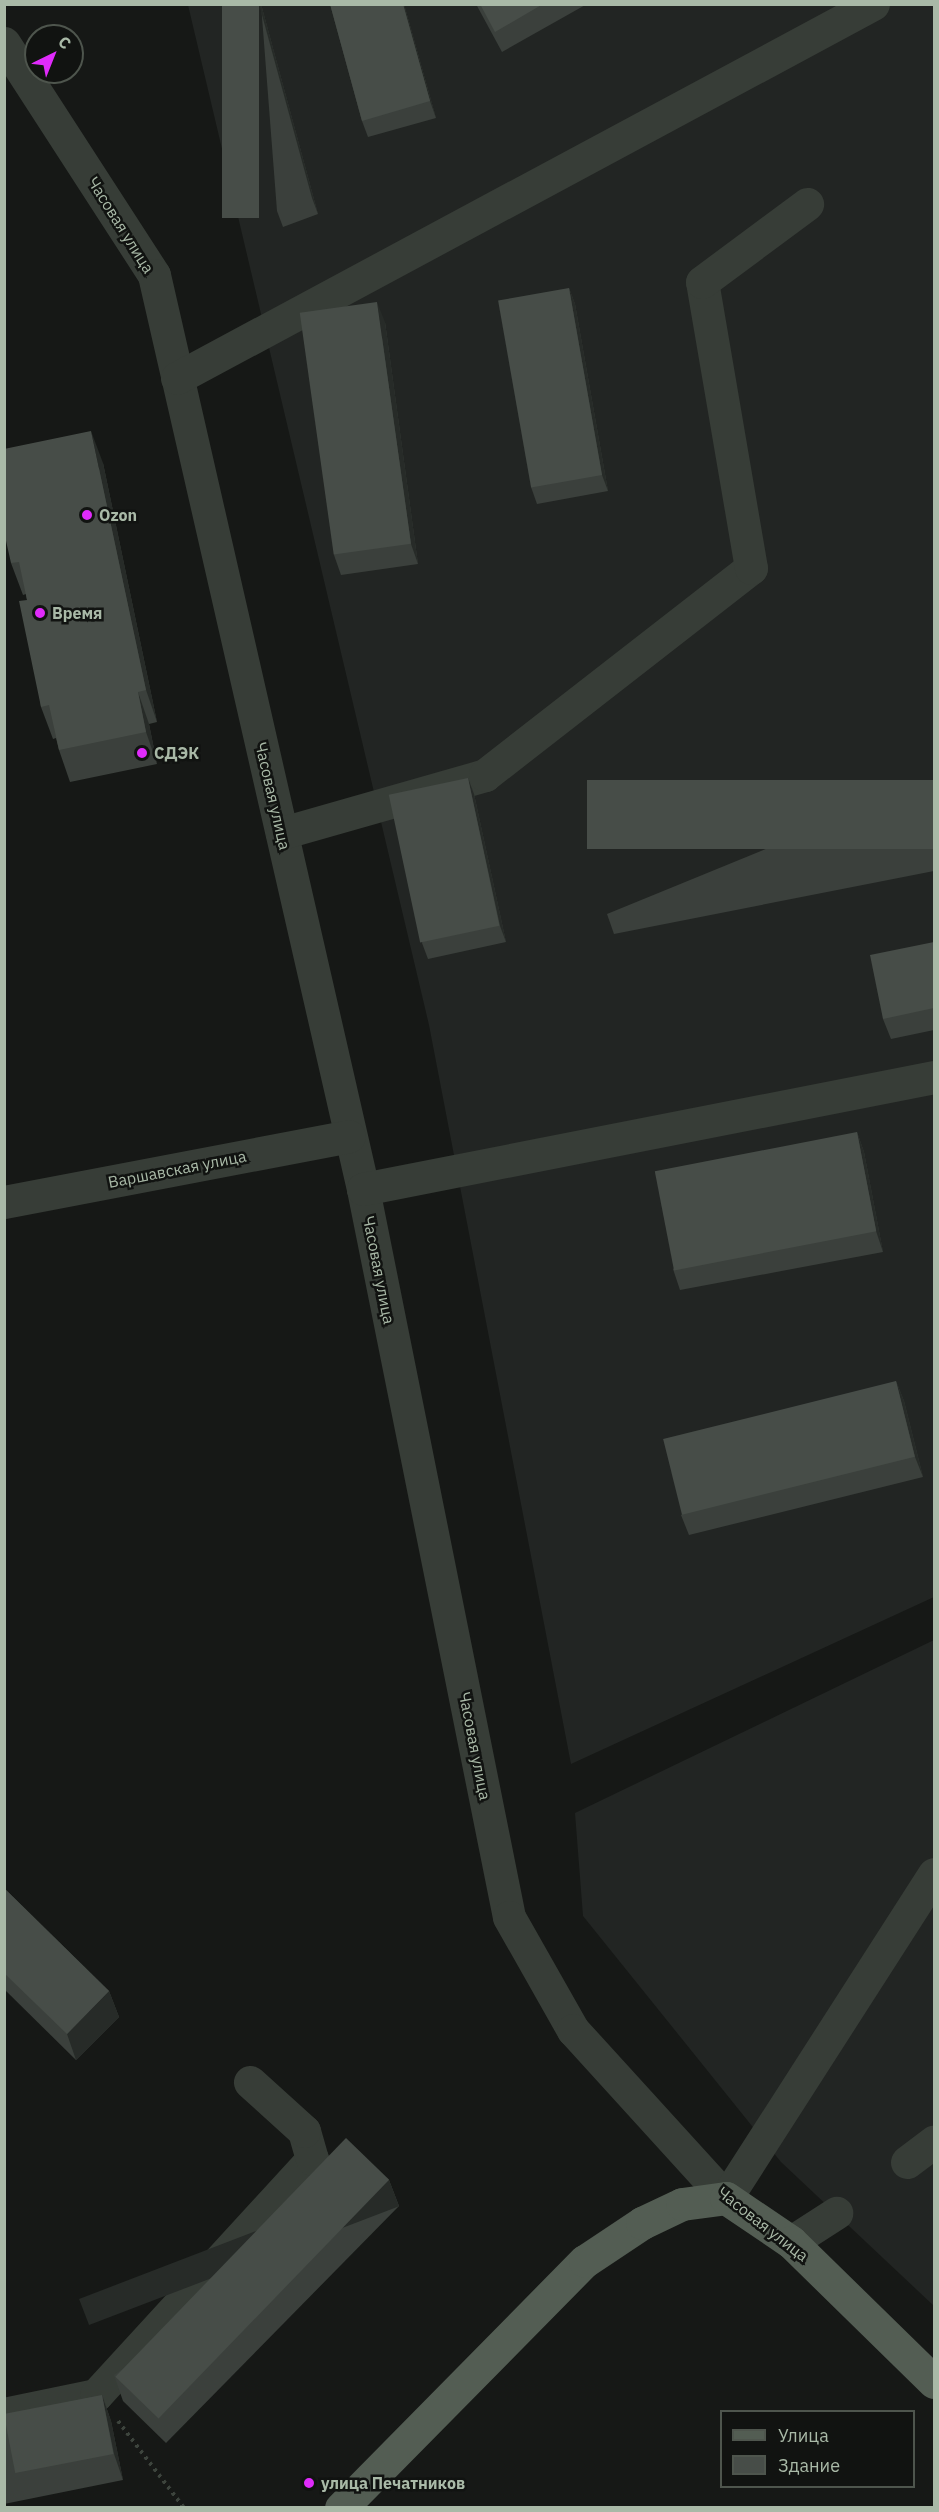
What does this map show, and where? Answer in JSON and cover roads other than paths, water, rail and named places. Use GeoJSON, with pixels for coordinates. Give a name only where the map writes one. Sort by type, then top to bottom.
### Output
{"type":"FeatureCollection","features":[{"type":"Feature","properties":{"kind":"main road","name":"Часовая улица"},"geometry":{"type":"LineString","coordinates":[[726,2198],[791,2242],[934,2382]]}},
{"type":"Feature","properties":{"kind":"main road"},"geometry":{"type":"LineString","coordinates":[[341,2508],[585,2261],[642,2223],[682,2204],[726,2198]]}},
{"type":"Feature","properties":{"kind":"street"},"geometry":{"type":"LineString","coordinates":[[177,378],[873,4]]}},
{"type":"Feature","properties":{"kind":"street","name":"Часовая улица"},"geometry":{"type":"LineString","coordinates":[[4,43],[154,275],[349,1136],[363,1189],[510,1917],[573,2030],[726,2198]]}},
{"type":"Feature","properties":{"kind":"street"},"geometry":{"type":"LineString","coordinates":[[282,833],[485,775],[751,568],[702,282],[807,204]]}},
{"type":"Feature","properties":{"kind":"street"},"geometry":{"type":"LineString","coordinates":[[363,1189],[934,1077]]}},
{"type":"Feature","properties":{"kind":"street","name":"Варшавская улица"},"geometry":{"type":"LineString","coordinates":[[4,1202],[349,1136]]}},
{"type":"Feature","properties":{"kind":"street"},"geometry":{"type":"LineString","coordinates":[[726,2198],[934,1874]]}},
{"type":"Feature","properties":{"kind":"street"},"geometry":{"type":"LineString","coordinates":[[4,2414],[96,2395],[312,2159],[304,2130],[250,2082]]}},
{"type":"Feature","properties":{"kind":"street"},"geometry":{"type":"LineString","coordinates":[[907,2162],[934,2142]]}},
{"type":"Feature","properties":{"kind":"street"},"geometry":{"type":"LineString","coordinates":[[791,2242],[836,2213]]}},
{"type":"Feature","properties":{"kind":"place","name":"Ozon"},"geometry":{"type":"Point","coordinates":[87,515]}},
{"type":"Feature","properties":{"kind":"place","name":"Время"},"geometry":{"type":"Point","coordinates":[40,613]}},
{"type":"Feature","properties":{"kind":"place","name":"СДЭК"},"geometry":{"type":"Point","coordinates":[142,753]}},
{"type":"Feature","properties":{"kind":"place","name":"улица Печатников"},"geometry":{"type":"Point","coordinates":[309,2483]}}]}
